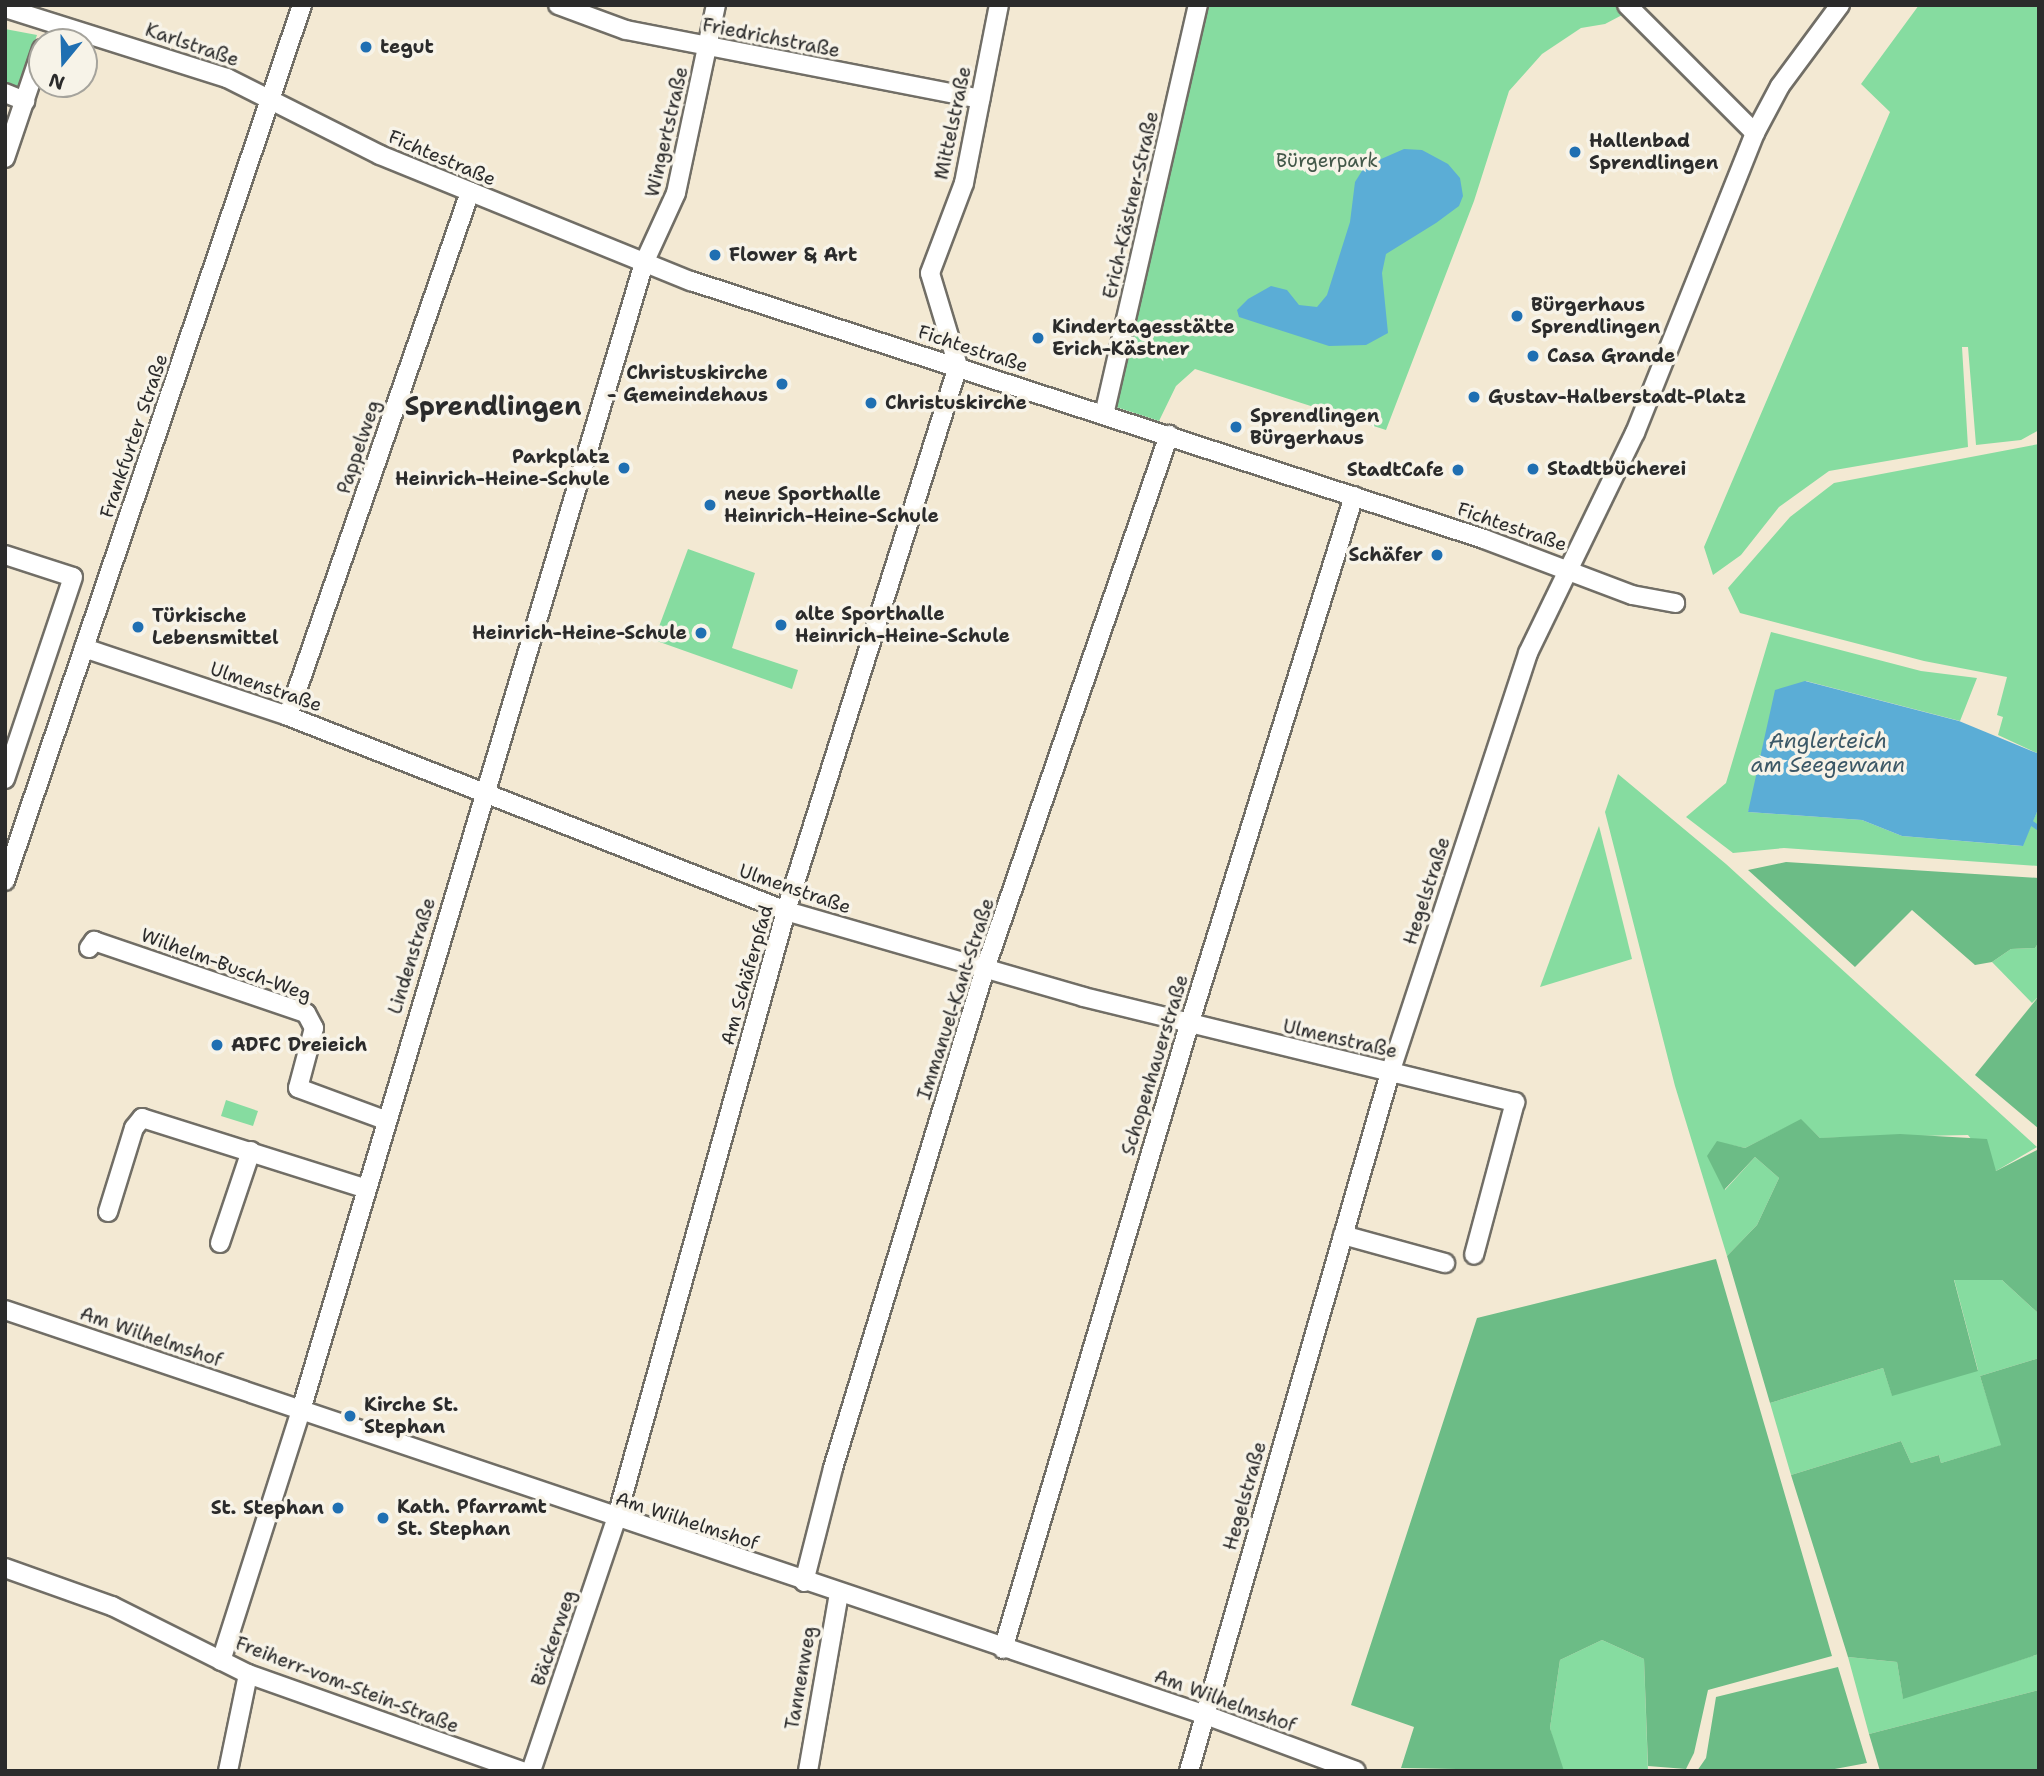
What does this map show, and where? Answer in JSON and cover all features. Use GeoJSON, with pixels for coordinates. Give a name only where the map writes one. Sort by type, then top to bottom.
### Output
{"type":"FeatureCollection","features":[{"type":"Feature","properties":{"kind":"street","name":"Frankfurter Straße"},"geometry":{"type":"LineString","coordinates":[[5,881],[302,5]]}},
{"type":"Feature","properties":{"kind":"street","name":"Friedrichstraße"},"geometry":{"type":"LineString","coordinates":[[558,5],[610,26],[980,99]]}},
{"type":"Feature","properties":{"kind":"street","name":"Wingertstraße"},"geometry":{"type":"LineString","coordinates":[[644,263],[676,193],[716,5]]}},
{"type":"Feature","properties":{"kind":"street","name":"Mittelstraße"},"geometry":{"type":"LineString","coordinates":[[958,366],[929,273],[964,183],[999,5]]}},
{"type":"Feature","properties":{"kind":"street","name":"Erich-Kästner-Straße"},"geometry":{"type":"LineString","coordinates":[[1104,415],[1198,5]]}},
{"type":"Feature","properties":{"kind":"street"},"geometry":{"type":"LineString","coordinates":[[1627,5],[1755,133]]}},
{"type":"Feature","properties":{"kind":"street","name":"Hegelstraße"},"geometry":{"type":"LineString","coordinates":[[1189,1771],[1203,1714],[1390,1073],[1528,653],[1635,433],[1755,133],[1780,86],[1840,5]]}},
{"type":"Feature","properties":{"kind":"street","name":"Karlstraße"},"geometry":{"type":"LineString","coordinates":[[12,8],[211,71],[271,101]]}},
{"type":"Feature","properties":{"kind":"street"},"geometry":{"type":"LineString","coordinates":[[49,28],[52,20]]}},
{"type":"Feature","properties":{"kind":"street"},"geometry":{"type":"LineString","coordinates":[[5,158],[28,89]]}},
{"type":"Feature","properties":{"kind":"street"},"geometry":{"type":"LineString","coordinates":[[5,93],[24,101]]}},
{"type":"Feature","properties":{"kind":"street","name":"Fichtestraße"},"geometry":{"type":"LineString","coordinates":[[271,101],[380,155],[644,263],[1354,496],[1571,569],[1632,595],[1675,603]]}},
{"type":"Feature","properties":{"kind":"street","name":"Pappelweg"},"geometry":{"type":"LineString","coordinates":[[288,716],[470,192]]}},
{"type":"Feature","properties":{"kind":"street","name":"Lindenstraße"},"geometry":{"type":"LineString","coordinates":[[221,1661],[301,1410],[364,1188],[644,263]]}},
{"type":"Feature","properties":{"kind":"street","name":"Am Schäferpfad"},"geometry":{"type":"LineString","coordinates":[[616,1520],[786,911],[958,366]]}},
{"type":"Feature","properties":{"kind":"street","name":"Immanuel-Kant-Straße"},"geometry":{"type":"LineString","coordinates":[[804,1582],[833,1468],[985,969],[1169,435]]}},
{"type":"Feature","properties":{"kind":"street","name":"Schopenhauerstraße"},"geometry":{"type":"LineString","coordinates":[[1003,1649],[1188,1025],[1354,496]]}},
{"type":"Feature","properties":{"kind":"street"},"geometry":{"type":"LineString","coordinates":[[5,555],[73,578],[5,779]]}},
{"type":"Feature","properties":{"kind":"street","name":"Ulmenstraße"},"geometry":{"type":"LineString","coordinates":[[84,648],[288,716],[786,911],[1188,1025],[1515,1102],[1475,1255]]}},
{"type":"Feature","properties":{"kind":"street","name":"Wilhelm-Busch-Weg"},"geometry":{"type":"LineString","coordinates":[[89,948],[94,942],[306,1013],[314,1028],[299,1088],[385,1120]]}},
{"type":"Feature","properties":{"kind":"street"},"geometry":{"type":"LineString","coordinates":[[108,1212],[134,1128],[142,1118],[364,1188]]}},
{"type":"Feature","properties":{"kind":"street"},"geometry":{"type":"LineString","coordinates":[[220,1243],[251,1151]]}},
{"type":"Feature","properties":{"kind":"street"},"geometry":{"type":"LineString","coordinates":[[1343,1235],[1446,1263]]}},
{"type":"Feature","properties":{"kind":"street","name":"Am Wilhelmshof"},"geometry":{"type":"LineString","coordinates":[[5,1310],[616,1520],[1203,1714],[1356,1771]]}},
{"type":"Feature","properties":{"kind":"street","name":"Bäckerweg"},"geometry":{"type":"LineString","coordinates":[[531,1771],[616,1520]]}},
{"type":"Feature","properties":{"kind":"street","name":"Freiherr-vom-Stein-Straße"},"geometry":{"type":"LineString","coordinates":[[5,1568],[112,1606],[248,1674],[504,1768],[522,1771]]}},
{"type":"Feature","properties":{"kind":"street","name":"Tannenweg"},"geometry":{"type":"LineString","coordinates":[[808,1771],[839,1594]]}},
{"type":"Feature","properties":{"kind":"street"},"geometry":{"type":"LineString","coordinates":[[228,1771],[248,1674]]}},
{"type":"Feature","properties":{"kind":"green space","name":"Bürgerpark"},"geometry":{"type":"Polygon","coordinates":[[[1209,5],[1618,5],[1624,14],[1605,24],[1581,28],[1542,54],[1509,91],[1474,201],[1386,430],[1195,369],[1176,386],[1159,421],[1116,407],[1209,5]]]}},
{"type":"Feature","properties":{"kind":"green space"},"geometry":{"type":"Polygon","coordinates":[[[1919,5],[2039,5],[2039,430],[2021,440],[1976,445],[1968,347],[1962,347],[1968,447],[1829,471],[1779,507],[1741,555],[1713,575],[1704,547],[1890,112],[1861,84],[1919,5]]]}},
{"type":"Feature","properties":{"kind":"green space"},"geometry":{"type":"Polygon","coordinates":[[[5,29],[28,33],[28,62],[19,89],[5,84],[5,29]]]}},
{"type":"Feature","properties":{"kind":"green space"},"geometry":{"type":"Polygon","coordinates":[[[2039,444],[2039,754],[1998,735],[2003,717],[1997,715],[2007,677],[1924,661],[1740,613],[1728,588],[1790,517],[1834,483],[2039,444]]]}},
{"type":"Feature","properties":{"kind":"green space"},"geometry":{"type":"Polygon","coordinates":[[[688,549],[755,573],[732,648],[798,670],[792,689],[654,640],[688,549]]]}},
{"type":"Feature","properties":{"kind":"green space"},"geometry":{"type":"Polygon","coordinates":[[[1771,632],[1921,671],[1977,678],[1960,721],[1806,681],[1748,812],[1862,820],[1902,836],[2022,846],[2039,807],[2039,866],[1784,848],[1733,853],[1686,817],[1726,783],[1771,632]]]}},
{"type":"Feature","properties":{"kind":"green space"},"geometry":{"type":"Polygon","coordinates":[[[1618,774],[1726,864],[2037,1147],[1996,1171],[1968,1135],[1820,1138],[1801,1120],[1745,1148],[1717,1142],[1725,1190],[1755,1157],[1779,1178],[1757,1225],[1727,1256],[1675,1086],[1605,812],[1618,774]]]}},
{"type":"Feature","properties":{"kind":"green space"},"geometry":{"type":"Polygon","coordinates":[[[1599,826],[1632,959],[1540,987],[1599,826]]]}},
{"type":"Feature","properties":{"kind":"green space"},"geometry":{"type":"Polygon","coordinates":[[[1786,862],[2039,878],[2039,942],[2035,948],[2011,949],[1992,962],[1975,965],[1912,910],[1855,967],[1748,870],[1786,862]]]}},
{"type":"Feature","properties":{"kind":"green space"},"geometry":{"type":"Polygon","coordinates":[[[2039,942],[2039,996],[2032,1003],[1992,962],[2011,949],[2035,948],[2039,942]]]}},
{"type":"Feature","properties":{"kind":"green space"},"geometry":{"type":"Polygon","coordinates":[[[2039,996],[2039,1129],[1975,1075],[2039,996]]]}},
{"type":"Feature","properties":{"kind":"green space"},"geometry":{"type":"Polygon","coordinates":[[[226,1100],[258,1111],[253,1126],[221,1116],[226,1100]]]}},
{"type":"Feature","properties":{"kind":"green space"},"geometry":{"type":"Polygon","coordinates":[[[1801,1119],[1820,1138],[1900,1134],[1987,1139],[1996,1171],[2039,1149],[2039,1314],[2002,1280],[1954,1280],[1978,1371],[1892,1396],[1883,1368],[1770,1403],[1727,1256],[1757,1225],[1779,1178],[1755,1157],[1724,1190],[1707,1156],[1717,1141],[1745,1148],[1801,1119]]]}},
{"type":"Feature","properties":{"kind":"green space"},"geometry":{"type":"Polygon","coordinates":[[[1716,1259],[1832,1656],[1708,1690],[1694,1753],[1686,1769],[1648,1766],[1644,1659],[1602,1640],[1560,1660],[1550,1728],[1564,1771],[1401,1768],[1414,1727],[1351,1705],[1477,1318],[1716,1259]]]}},
{"type":"Feature","properties":{"kind":"green space"},"geometry":{"type":"Polygon","coordinates":[[[1954,1279],[2002,1280],[2039,1314],[2039,1358],[1980,1376],[2002,1445],[1941,1463],[1939,1455],[1911,1463],[1901,1441],[1791,1475],[1770,1403],[1883,1368],[1892,1395],[1978,1370],[1954,1279]]]}},
{"type":"Feature","properties":{"kind":"green space"},"geometry":{"type":"Polygon","coordinates":[[[2039,1358],[2039,1654],[1903,1699],[1897,1662],[1848,1657],[1791,1475],[1901,1441],[1911,1463],[1939,1455],[1941,1463],[2001,1445],[1980,1376],[2039,1358]]]}},
{"type":"Feature","properties":{"kind":"green space"},"geometry":{"type":"Polygon","coordinates":[[[1602,1640],[1644,1659],[1648,1771],[1561,1771],[1550,1728],[1560,1660],[1602,1640]]]}},
{"type":"Feature","properties":{"kind":"green space"},"geometry":{"type":"Polygon","coordinates":[[[2039,1654],[2039,1690],[1869,1734],[1848,1657],[1897,1662],[1903,1698],[2039,1654]]]}},
{"type":"Feature","properties":{"kind":"green space"},"geometry":{"type":"Polygon","coordinates":[[[1838,1667],[1867,1763],[1824,1771],[1697,1771],[1706,1758],[1716,1697],[1838,1667]]]}},
{"type":"Feature","properties":{"kind":"green space"},"geometry":{"type":"Polygon","coordinates":[[[2039,1690],[2039,1771],[1880,1771],[1869,1734],[2039,1690]]]}},
{"type":"Feature","properties":{"kind":"water"},"geometry":{"type":"Polygon","coordinates":[[[1404,149],[1422,150],[1448,164],[1460,178],[1463,196],[1459,206],[1386,254],[1382,273],[1388,333],[1366,345],[1329,346],[1239,317],[1237,310],[1248,299],[1271,286],[1287,290],[1299,305],[1317,307],[1327,295],[1350,222],[1355,182],[1365,166],[1404,149]]]}},
{"type":"Feature","properties":{"kind":"water","name":"Anglerteich am Seegewann"},"geometry":{"type":"Polygon","coordinates":[[[1805,681],[1959,721],[2039,754],[2039,807],[2023,846],[1902,836],[1862,820],[1748,812],[1775,690],[1805,681]]]}},
{"type":"Feature","properties":{"kind":"waterway"},"geometry":{"type":"LineString","coordinates":[[2032,823],[2039,828]]}},
{"type":"Feature","properties":{"kind":"place","name":"tegut"},"geometry":{"type":"Point","coordinates":[366,47]}},
{"type":"Feature","properties":{"kind":"place","name":"Hallenbad Sprendlingen"},"geometry":{"type":"Point","coordinates":[1575,152]}},
{"type":"Feature","properties":{"kind":"place","name":"Flower & Art"},"geometry":{"type":"Point","coordinates":[715,255]}},
{"type":"Feature","properties":{"kind":"place","name":"Bürgerhaus Sprendlingen"},"geometry":{"type":"Point","coordinates":[1517,316]}},
{"type":"Feature","properties":{"kind":"place","name":"Kindertagesstätte Erich-Kästner"},"geometry":{"type":"Point","coordinates":[1038,338]}},
{"type":"Feature","properties":{"kind":"place","name":"Casa Grande"},"geometry":{"type":"Point","coordinates":[1533,356]}},
{"type":"Feature","properties":{"kind":"place","name":"Christuskirche - Gemeindehaus"},"geometry":{"type":"Point","coordinates":[782,384]}},
{"type":"Feature","properties":{"kind":"place","name":"Gustav-Halberstadt-Platz"},"geometry":{"type":"Point","coordinates":[1474,397]}},
{"type":"Feature","properties":{"kind":"place","name":"Christuskirche"},"geometry":{"type":"Point","coordinates":[871,403]}},
{"type":"Feature","properties":{"kind":"place","name":"Sprendlingen Bürgerhaus"},"geometry":{"type":"Point","coordinates":[1236,427]}},
{"type":"Feature","properties":{"kind":"place","name":"Parkplatz Heinrich-Heine-Schule"},"geometry":{"type":"Point","coordinates":[624,468]}},
{"type":"Feature","properties":{"kind":"place","name":"Stadtbücherei"},"geometry":{"type":"Point","coordinates":[1533,469]}},
{"type":"Feature","properties":{"kind":"place","name":"StadtCafe"},"geometry":{"type":"Point","coordinates":[1458,470]}},
{"type":"Feature","properties":{"kind":"place","name":"neue Sporthalle Heinrich-Heine-Schule"},"geometry":{"type":"Point","coordinates":[710,505]}},
{"type":"Feature","properties":{"kind":"place","name":"Schäfer"},"geometry":{"type":"Point","coordinates":[1437,555]}},
{"type":"Feature","properties":{"kind":"place","name":"alte Sporthalle Heinrich-Heine-Schule"},"geometry":{"type":"Point","coordinates":[781,625]}},
{"type":"Feature","properties":{"kind":"place","name":"Türkische Lebensmittel"},"geometry":{"type":"Point","coordinates":[138,627]}},
{"type":"Feature","properties":{"kind":"place","name":"Heinrich-Heine-Schule"},"geometry":{"type":"Point","coordinates":[701,633]}},
{"type":"Feature","properties":{"kind":"place","name":"ADFC Dreieich"},"geometry":{"type":"Point","coordinates":[217,1045]}},
{"type":"Feature","properties":{"kind":"place","name":"Kirche St. Stephan"},"geometry":{"type":"Point","coordinates":[350,1416]}},
{"type":"Feature","properties":{"kind":"place","name":"St. Stephan"},"geometry":{"type":"Point","coordinates":[338,1508]}},
{"type":"Feature","properties":{"kind":"place","name":"Kath. Pfarramt St. Stephan"},"geometry":{"type":"Point","coordinates":[383,1518]}},
{"type":"Feature","properties":{"kind":"district","name":"Sprendlingen"},"geometry":{"type":"Point","coordinates":[493,406]}}]}
